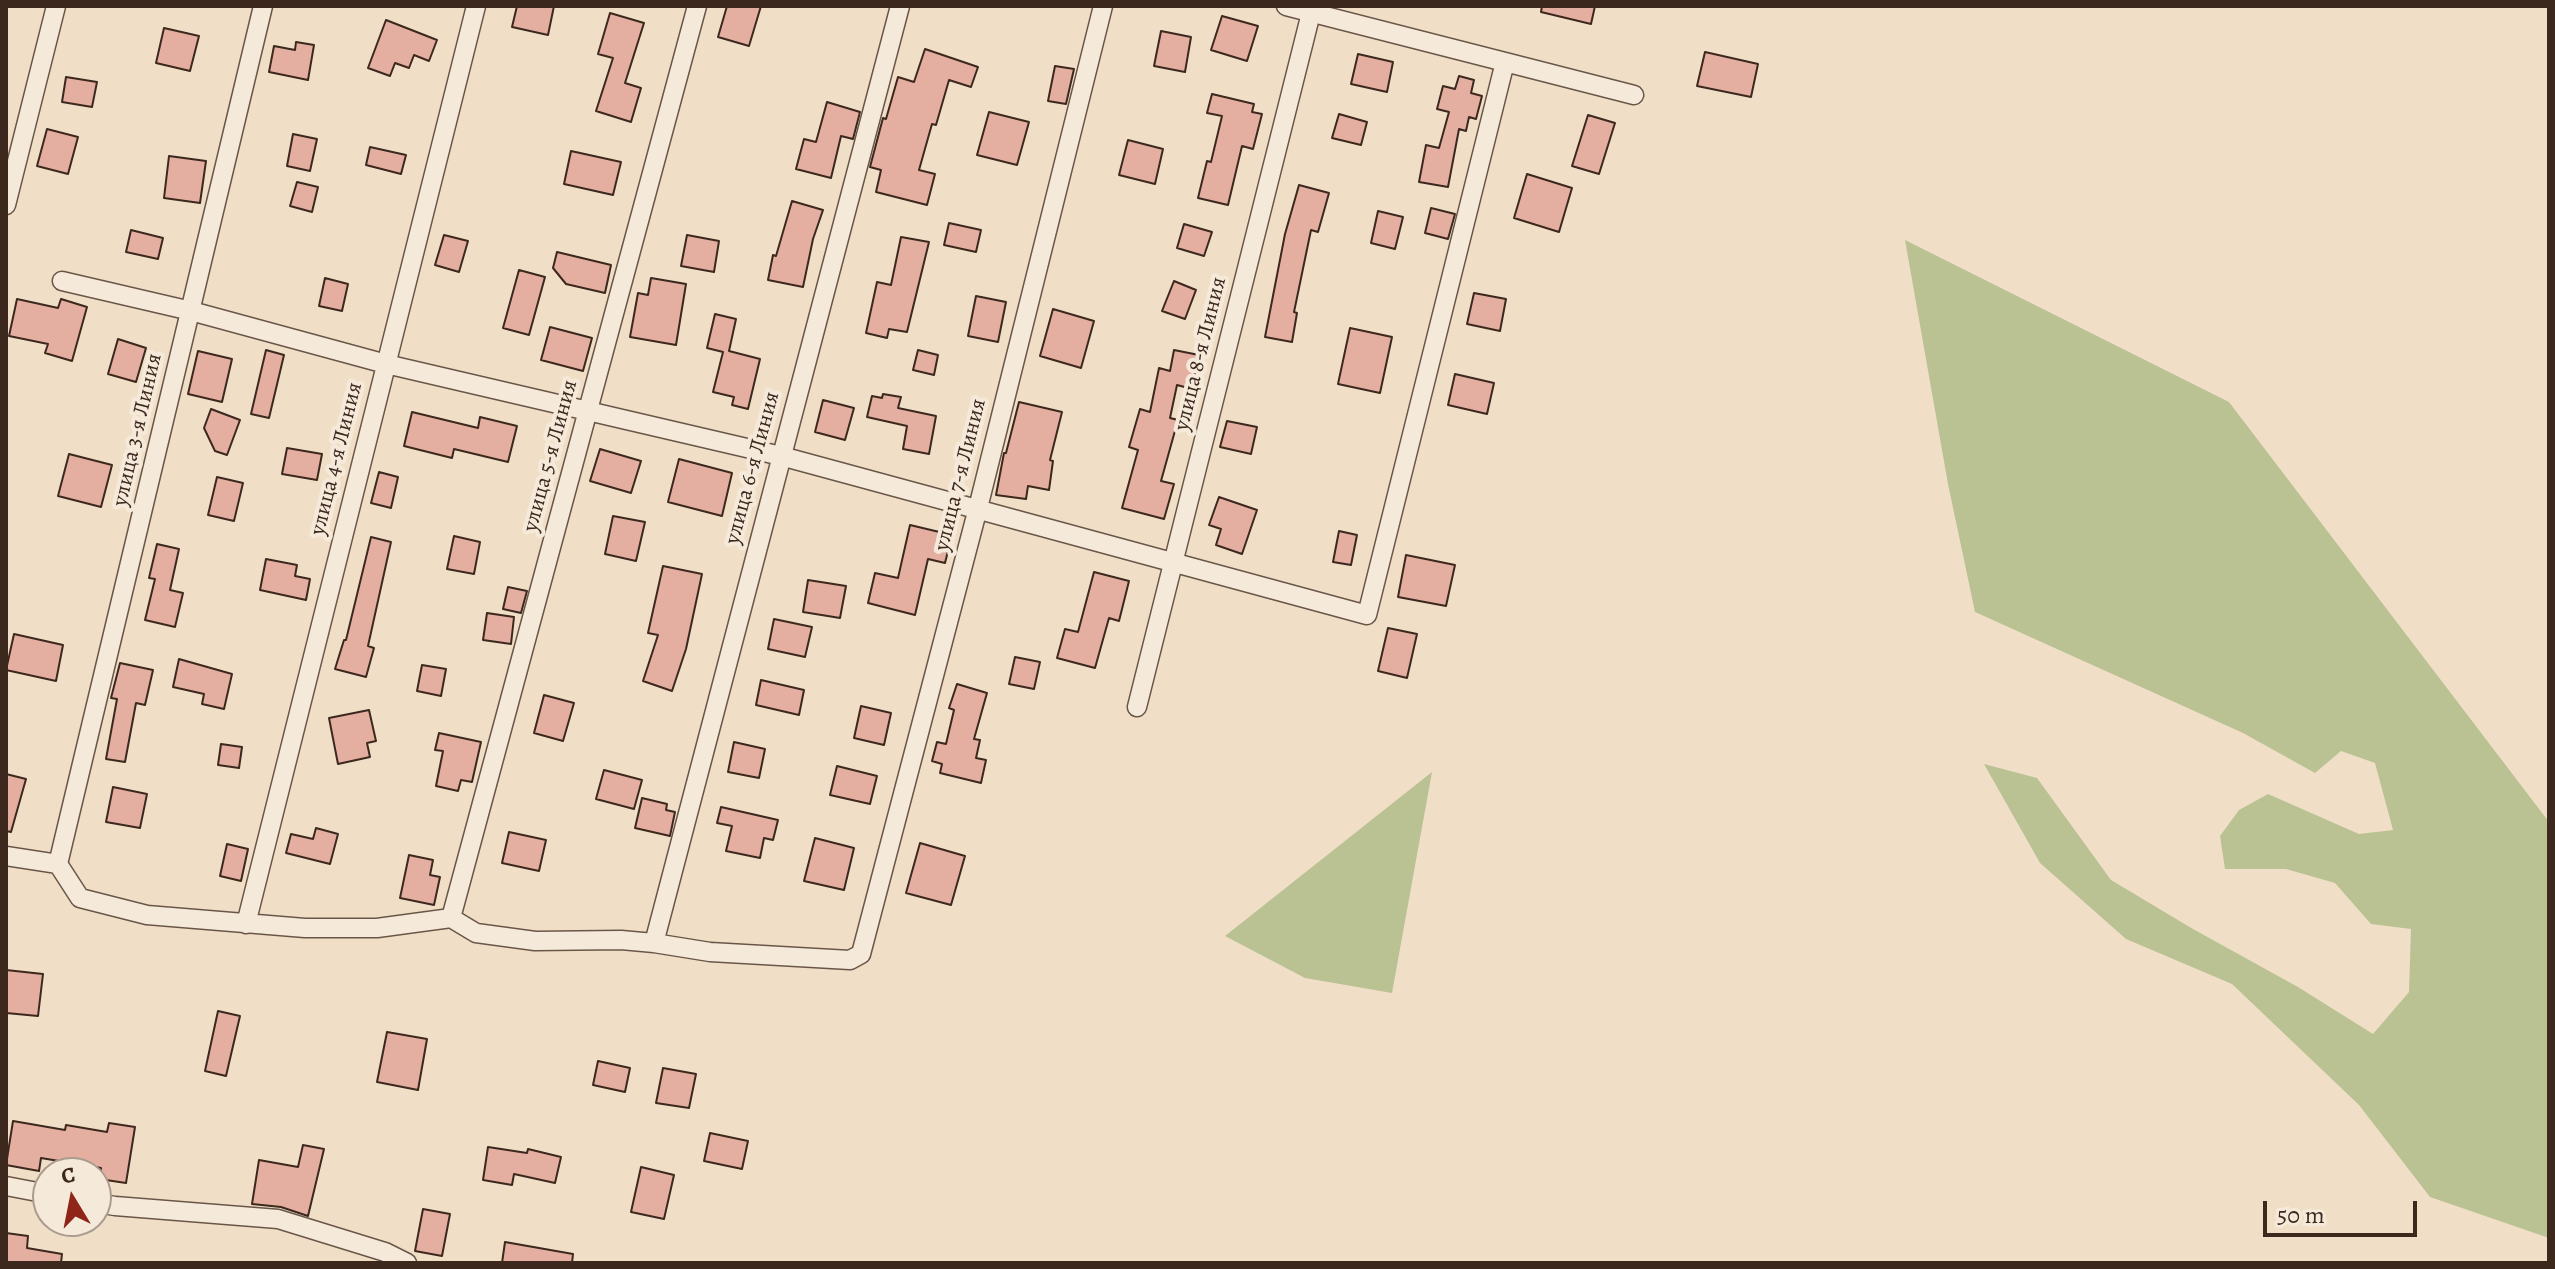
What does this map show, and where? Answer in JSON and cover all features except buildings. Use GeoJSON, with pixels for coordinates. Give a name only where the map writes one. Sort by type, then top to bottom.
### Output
{"type":"FeatureCollection","features":[{"type":"Feature","properties":{"kind":"street"},"geometry":{"type":"LineString","coordinates":[[6,205],[56,6]]}},
{"type":"Feature","properties":{"kind":"street","name":"улица 3-я Линия"},"geometry":{"type":"LineString","coordinates":[[58,864],[263,6]]}},
{"type":"Feature","properties":{"kind":"street","name":"улица 4-я Линия"},"geometry":{"type":"LineString","coordinates":[[246,924],[476,6]]}},
{"type":"Feature","properties":{"kind":"street","name":"улица 5-я Линия"},"geometry":{"type":"LineString","coordinates":[[451,918],[697,6]]}},
{"type":"Feature","properties":{"kind":"street","name":"улица 6-я Линия"},"geometry":{"type":"LineString","coordinates":[[654,943],[900,6]]}},
{"type":"Feature","properties":{"kind":"street","name":"улица 7-я Линия"},"geometry":{"type":"LineString","coordinates":[[654,943],[710,952],[850,960],[861,954],[978,508],[1103,6]]}},
{"type":"Feature","properties":{"kind":"street"},"geometry":{"type":"LineString","coordinates":[[1286,6],[1634,95]]}},
{"type":"Feature","properties":{"kind":"street","name":"улица 8-я Линия"},"geometry":{"type":"LineString","coordinates":[[1137,707],[1311,13]]}},
{"type":"Feature","properties":{"kind":"street"},"geometry":{"type":"LineString","coordinates":[[62,281],[191,311],[386,364],[781,456],[1367,615],[1505,62]]}},
{"type":"Feature","properties":{"kind":"street"},"geometry":{"type":"LineString","coordinates":[[6,856],[58,864],[80,898],[147,915],[305,928],[377,928],[451,918],[476,933],[535,941],[654,943]]}},
{"type":"Feature","properties":{"kind":"street"},"geometry":{"type":"LineString","coordinates":[[6,1186],[32,1191]]}},
{"type":"Feature","properties":{"kind":"street"},"geometry":{"type":"LineString","coordinates":[[112,1204],[278,1219],[385,1252],[407,1263]]}},
{"type":"Feature","properties":{"kind":"green space"},"geometry":{"type":"Polygon","coordinates":[[[1905,240],[2229,402],[2549,822],[2549,1238],[2430,1197],[2359,1105],[2232,984],[2126,939],[2040,863],[1984,764],[2037,778],[2111,880],[2298,987],[2373,1034],[2409,992],[2411,929],[2371,924],[2335,883],[2286,869],[2225,869],[2220,836],[2239,810],[2268,794],[2359,834],[2393,830],[2375,763],[2341,751],[2315,773],[2243,733],[1975,612],[1948,484],[1905,240]]]}},
{"type":"Feature","properties":{"kind":"green space"},"geometry":{"type":"Polygon","coordinates":[[[1432,772],[1392,993],[1305,978],[1225,936],[1432,772]]]}}]}
